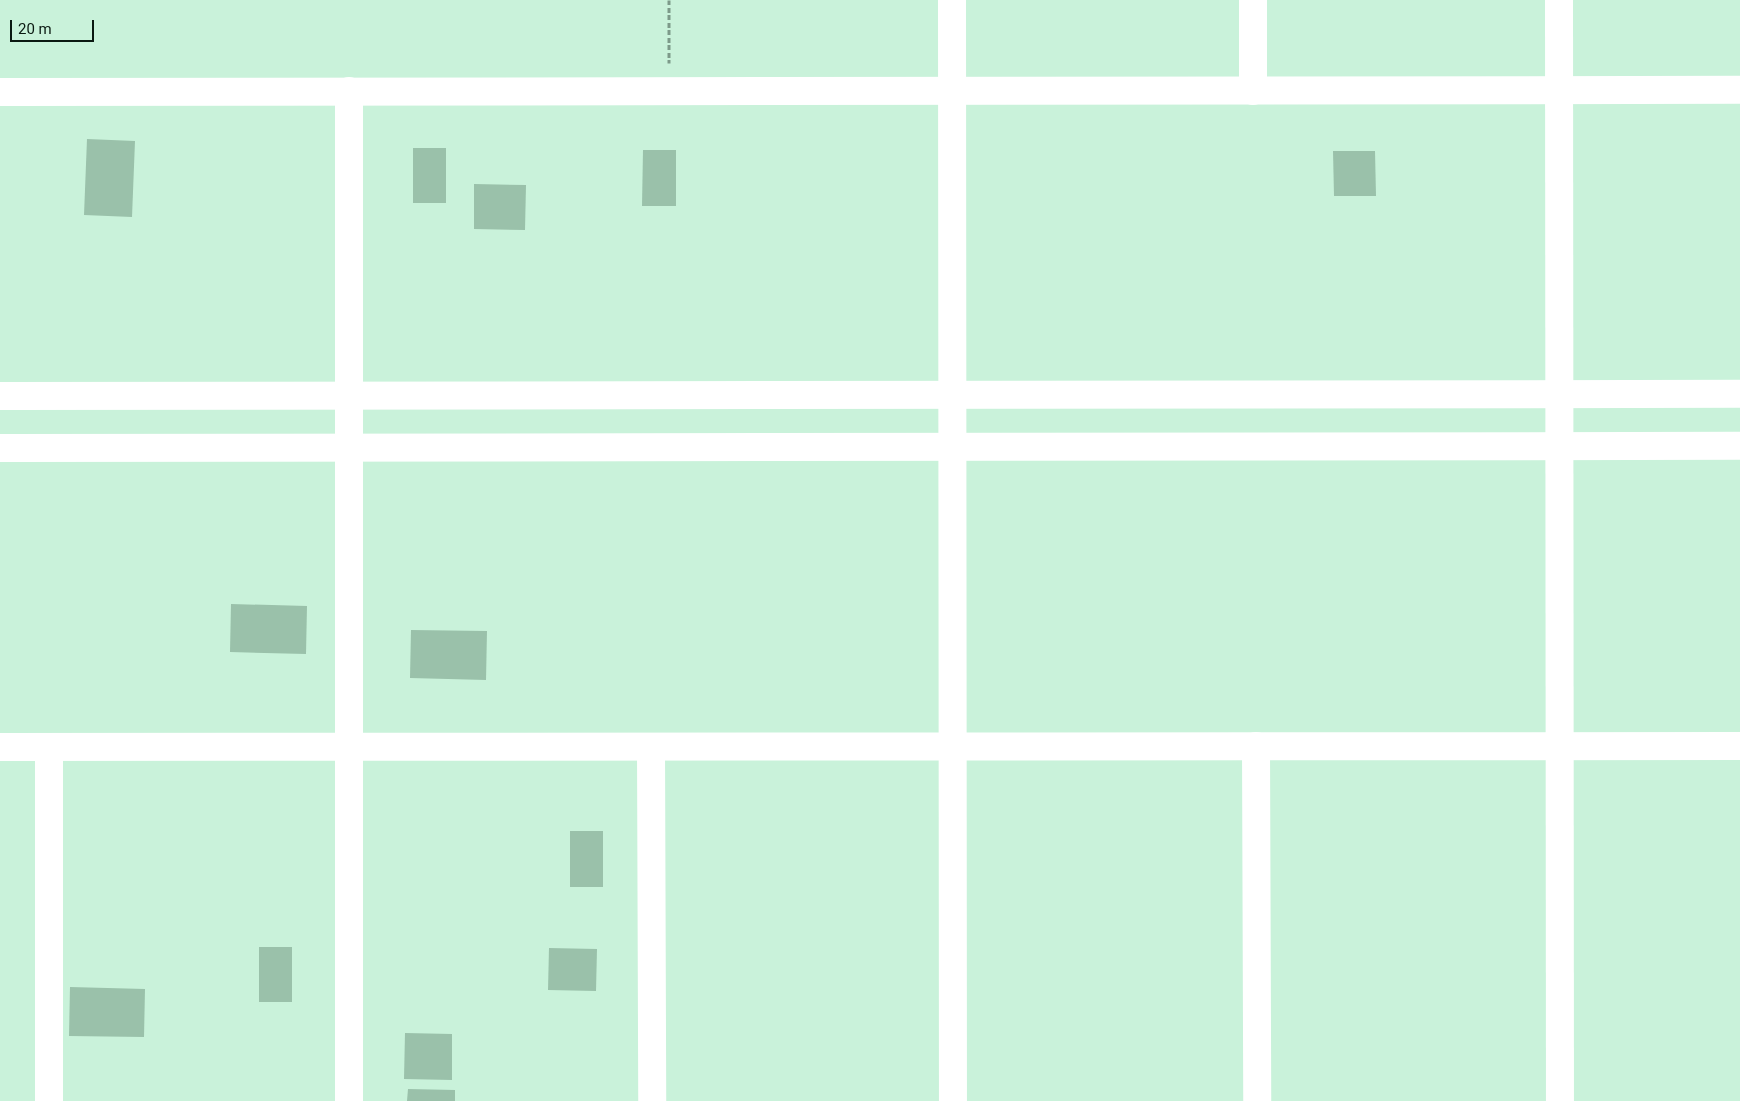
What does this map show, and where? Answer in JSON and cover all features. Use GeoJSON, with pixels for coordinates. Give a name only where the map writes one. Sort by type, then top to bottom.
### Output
{"type":"FeatureCollection","features":[{"type":"Feature","properties":{"kind":"street"},"geometry":{"type":"LineString","coordinates":[[952,0],[953,1101]]}},
{"type":"Feature","properties":{"kind":"street"},"geometry":{"type":"LineString","coordinates":[[1253,0],[1253,91]]}},
{"type":"Feature","properties":{"kind":"street"},"geometry":{"type":"LineString","coordinates":[[1559,0],[1560,1101]]}},
{"type":"Feature","properties":{"kind":"street"},"geometry":{"type":"LineString","coordinates":[[0,92],[1740,90]]}},
{"type":"Feature","properties":{"kind":"street"},"geometry":{"type":"LineString","coordinates":[[349,91],[350,1101]]}},
{"type":"Feature","properties":{"kind":"street"},"geometry":{"type":"LineString","coordinates":[[0,396],[952,393],[1740,394]]}},
{"type":"Feature","properties":{"kind":"street"},"geometry":{"type":"LineString","coordinates":[[0,448],[1740,446]]}},
{"type":"Feature","properties":{"kind":"street"},"geometry":{"type":"LineString","coordinates":[[1256,746],[1257,1101]]}},
{"type":"Feature","properties":{"kind":"street"},"geometry":{"type":"LineString","coordinates":[[0,747],[1740,746]]}},
{"type":"Feature","properties":{"kind":"street"},"geometry":{"type":"LineString","coordinates":[[48,747],[49,1101]]}},
{"type":"Feature","properties":{"kind":"street"},"geometry":{"type":"LineString","coordinates":[[651,747],[652,1101]]}},
{"type":"Feature","properties":{"kind":"path"},"geometry":{"type":"LineString","coordinates":[[669,0],[670,91]]}},
{"type":"Feature","properties":{"kind":"building"},"geometry":{"type":"Polygon","coordinates":[[[87,139],[135,141],[132,217],[84,215],[87,139]]]}},
{"type":"Feature","properties":{"kind":"building"},"geometry":{"type":"Polygon","coordinates":[[[413,148],[446,148],[446,203],[413,203],[413,148]]]}},
{"type":"Feature","properties":{"kind":"building"},"geometry":{"type":"Polygon","coordinates":[[[643,150],[676,150],[676,206],[642,206],[643,150]]]}},
{"type":"Feature","properties":{"kind":"building"},"geometry":{"type":"Polygon","coordinates":[[[1333,151],[1375,151],[1376,196],[1334,196],[1333,151]]]}},
{"type":"Feature","properties":{"kind":"building"},"geometry":{"type":"Polygon","coordinates":[[[474,184],[526,185],[525,230],[474,229],[474,184]]]}},
{"type":"Feature","properties":{"kind":"building"},"geometry":{"type":"Polygon","coordinates":[[[231,604],[307,606],[306,654],[230,652],[231,604]]]}},
{"type":"Feature","properties":{"kind":"building"},"geometry":{"type":"Polygon","coordinates":[[[411,630],[487,631],[486,680],[410,678],[411,630]]]}},
{"type":"Feature","properties":{"kind":"building"},"geometry":{"type":"Polygon","coordinates":[[[570,831],[603,831],[603,887],[570,887],[570,831]]]}},
{"type":"Feature","properties":{"kind":"building"},"geometry":{"type":"Polygon","coordinates":[[[259,947],[292,947],[292,1002],[259,1002],[259,947]]]}},
{"type":"Feature","properties":{"kind":"building"},"geometry":{"type":"Polygon","coordinates":[[[549,948],[597,949],[596,991],[548,990],[549,948]]]}},
{"type":"Feature","properties":{"kind":"building"},"geometry":{"type":"Polygon","coordinates":[[[70,987],[145,989],[144,1037],[69,1036],[70,987]]]}},
{"type":"Feature","properties":{"kind":"building"},"geometry":{"type":"Polygon","coordinates":[[[405,1033],[452,1034],[452,1080],[404,1079],[405,1033]]]}},
{"type":"Feature","properties":{"kind":"building"},"geometry":{"type":"Polygon","coordinates":[[[408,1089],[455,1090],[455,1101],[407,1101],[408,1089]]]}}]}
